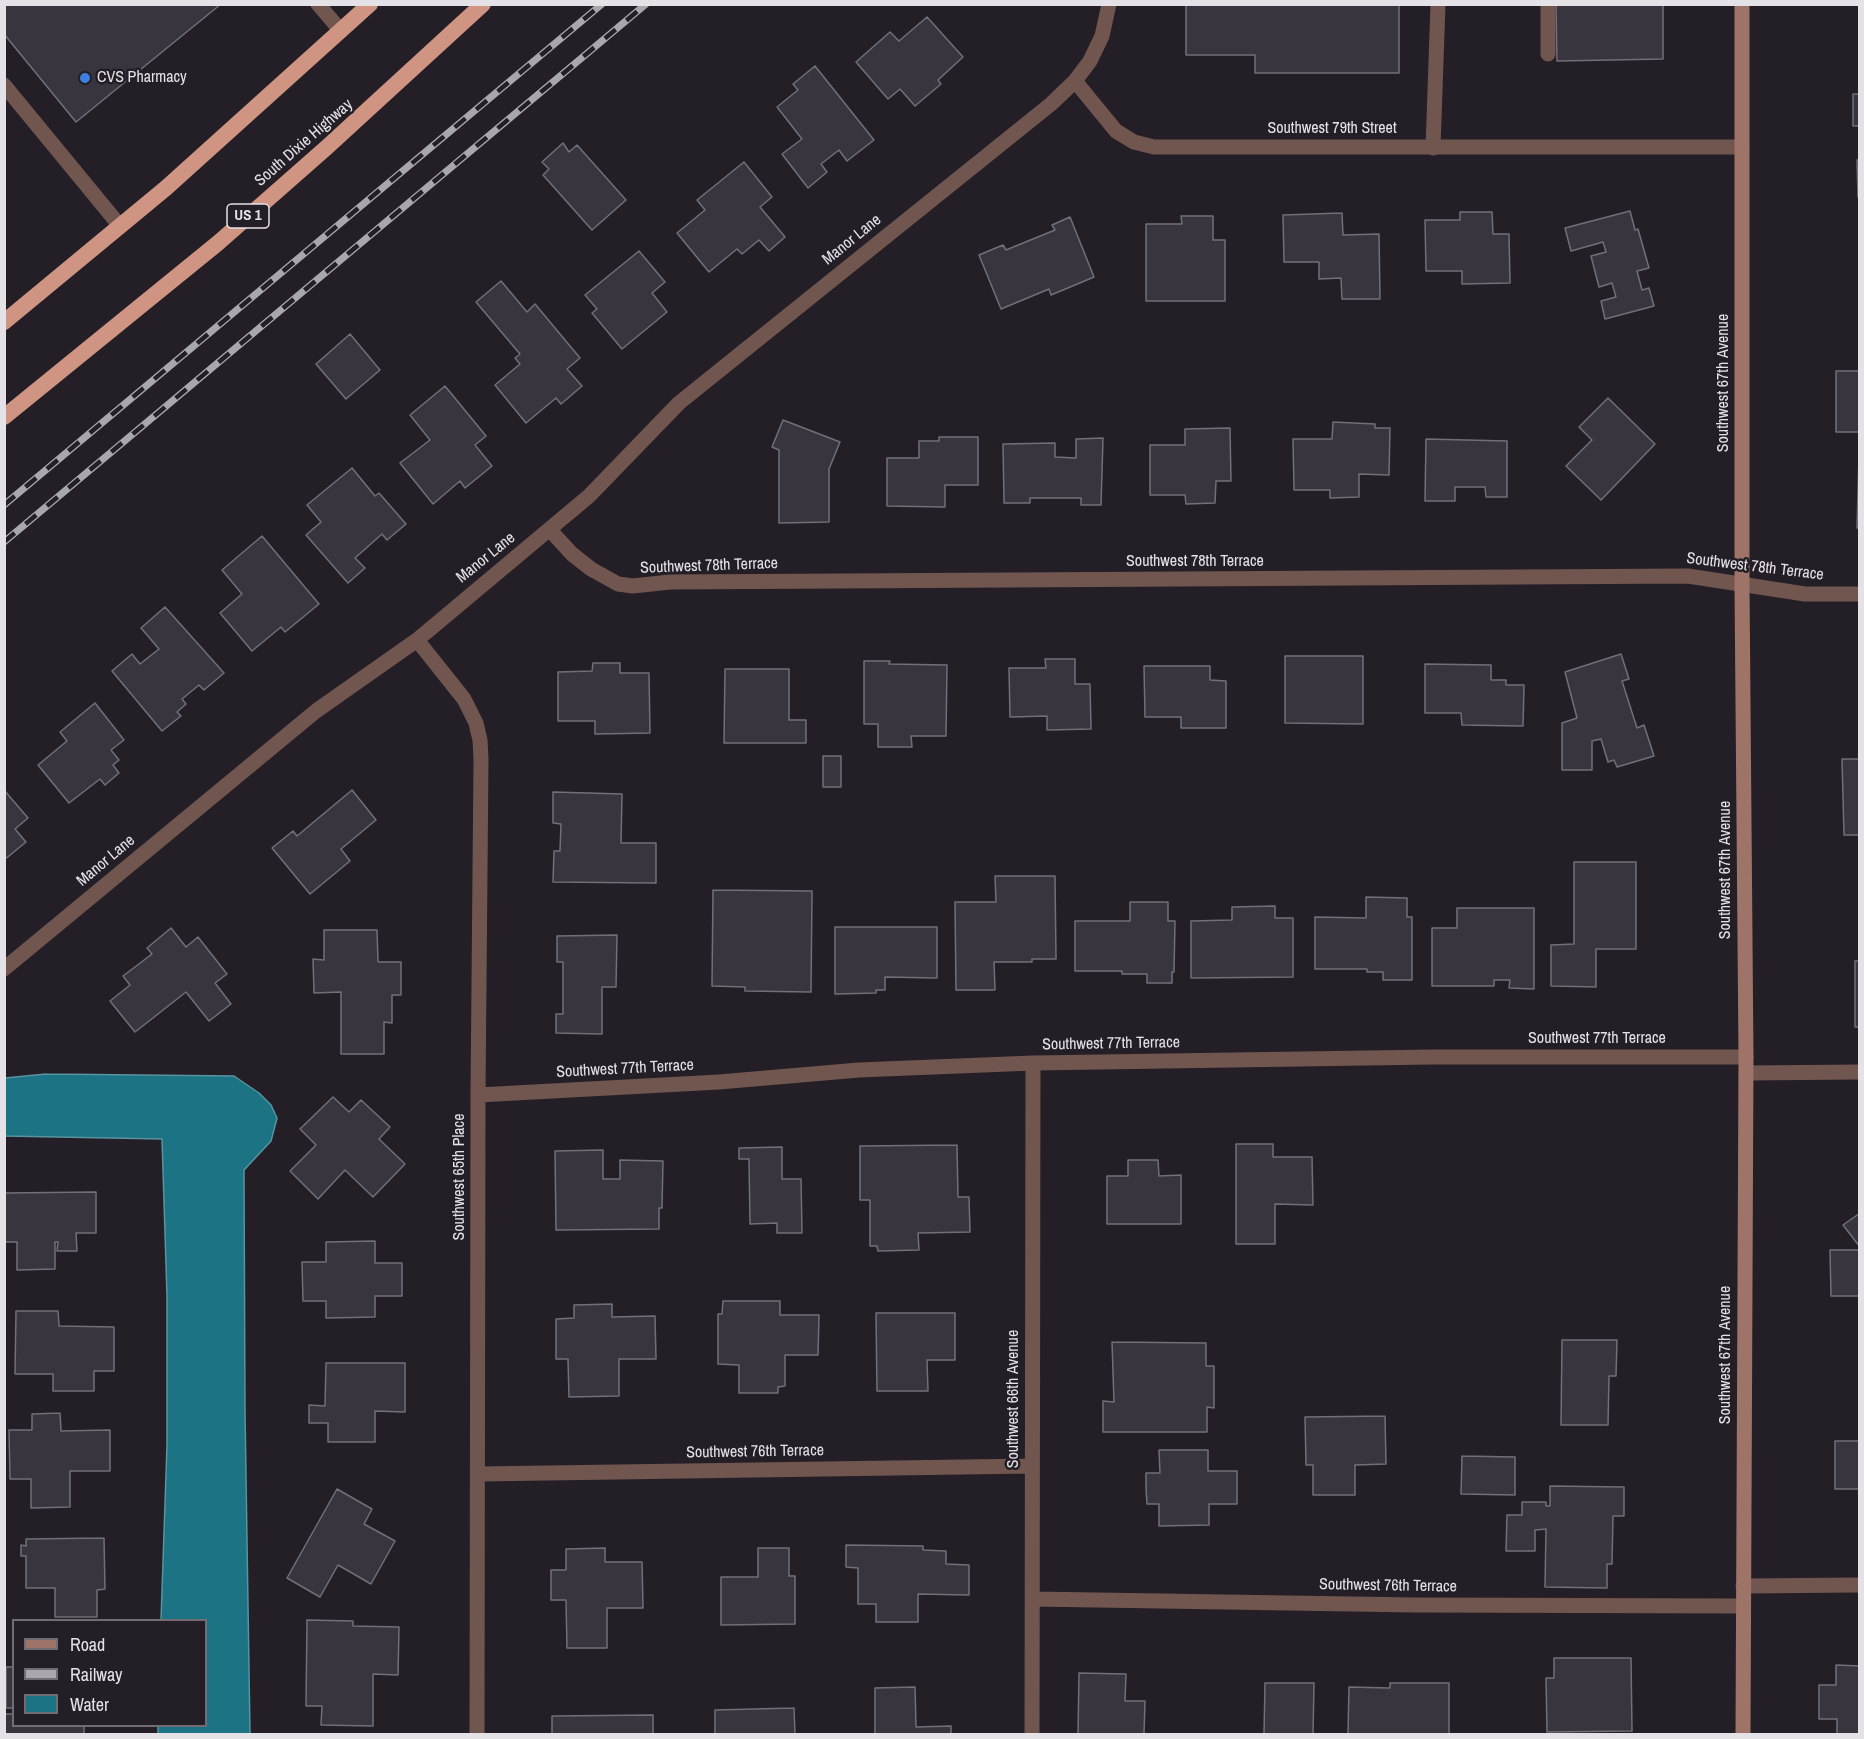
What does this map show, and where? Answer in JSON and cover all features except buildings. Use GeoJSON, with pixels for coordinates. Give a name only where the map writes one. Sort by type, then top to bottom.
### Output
{"type":"FeatureCollection","features":[{"type":"Feature","properties":{"kind":"highway"},"geometry":{"type":"LineString","coordinates":[[4,322],[166,188],[370,4]]}},
{"type":"Feature","properties":{"kind":"highway","name":"South Dixie Highway"},"geometry":{"type":"LineString","coordinates":[[4,417],[218,243],[483,4]]}},
{"type":"Feature","properties":{"kind":"main road","name":"Southwest 67th Avenue"},"geometry":{"type":"LineString","coordinates":[[1742,4],[1742,585],[1746,1057],[1743,1734]]}},
{"type":"Feature","properties":{"kind":"street"},"geometry":{"type":"LineString","coordinates":[[318,4],[342,31]]}},
{"type":"Feature","properties":{"kind":"street"},"geometry":{"type":"LineString","coordinates":[[1075,81],[1090,61],[1102,36],[1109,4]]}},
{"type":"Feature","properties":{"kind":"street"},"geometry":{"type":"LineString","coordinates":[[1433,148],[1438,4]]}},
{"type":"Feature","properties":{"kind":"street"},"geometry":{"type":"LineString","coordinates":[[1548,4],[1548,54]]}},
{"type":"Feature","properties":{"kind":"street","name":"Southwest 79th Street"},"geometry":{"type":"LineString","coordinates":[[1075,81],[1116,131],[1127,139],[1142,145],[1433,148],[1742,147]]}},
{"type":"Feature","properties":{"kind":"street","name":"Manor Lane"},"geometry":{"type":"LineString","coordinates":[[4,969],[308,718],[417,640],[550,530],[589,496],[679,403],[1029,123],[1075,81]]}},
{"type":"Feature","properties":{"kind":"street"},"geometry":{"type":"LineString","coordinates":[[4,86],[120,226]]}},
{"type":"Feature","properties":{"kind":"street","name":"Southwest 78th Terrace"},"geometry":{"type":"LineString","coordinates":[[550,530],[572,554],[591,569],[618,584],[633,586],[682,582],[1688,576],[1805,594],[1860,594]]}},
{"type":"Feature","properties":{"kind":"street","name":"Southwest 65th Place"},"geometry":{"type":"LineString","coordinates":[[417,640],[464,699],[476,723],[480,740],[477,1734]]}},
{"type":"Feature","properties":{"kind":"street","name":"Southwest 77th Terrace"},"geometry":{"type":"LineString","coordinates":[[478,1095],[719,1082],[859,1070],[1033,1063],[1433,1057],[1746,1057]]}},
{"type":"Feature","properties":{"kind":"street","name":"Southwest 66th Avenue"},"geometry":{"type":"LineString","coordinates":[[1032,1734],[1033,1063]]}},
{"type":"Feature","properties":{"kind":"street"},"geometry":{"type":"LineString","coordinates":[[1746,1073],[1860,1072]]}},
{"type":"Feature","properties":{"kind":"street","name":"Southwest 76th Terrace"},"geometry":{"type":"LineString","coordinates":[[478,1474],[1032,1466]]}},
{"type":"Feature","properties":{"kind":"street"},"geometry":{"type":"LineString","coordinates":[[1743,1586],[1860,1585]]}},
{"type":"Feature","properties":{"kind":"street","name":"Southwest 76th Terrace"},"geometry":{"type":"LineString","coordinates":[[1033,1599],[1416,1605],[1743,1606]]}},
{"type":"Feature","properties":{"kind":"water"},"geometry":{"type":"Polygon","coordinates":[[[46,1074],[234,1076],[259,1093],[271,1105],[277,1118],[271,1141],[244,1170],[250,1734],[158,1734],[158,1727],[207,1727],[207,1619],[161,1619],[167,1445],[167,1296],[162,1139],[5,1136],[5,1078],[46,1074]]]}},
{"type":"Feature","properties":{"kind":"railway"},"geometry":{"type":"LineString","coordinates":[[4,505],[602,4]]}},
{"type":"Feature","properties":{"kind":"railway"},"geometry":{"type":"LineString","coordinates":[[4,542],[646,4]]}},
{"type":"Feature","properties":{"kind":"place","name":"CVS Pharmacy"},"geometry":{"type":"Point","coordinates":[85,78]}}]}
